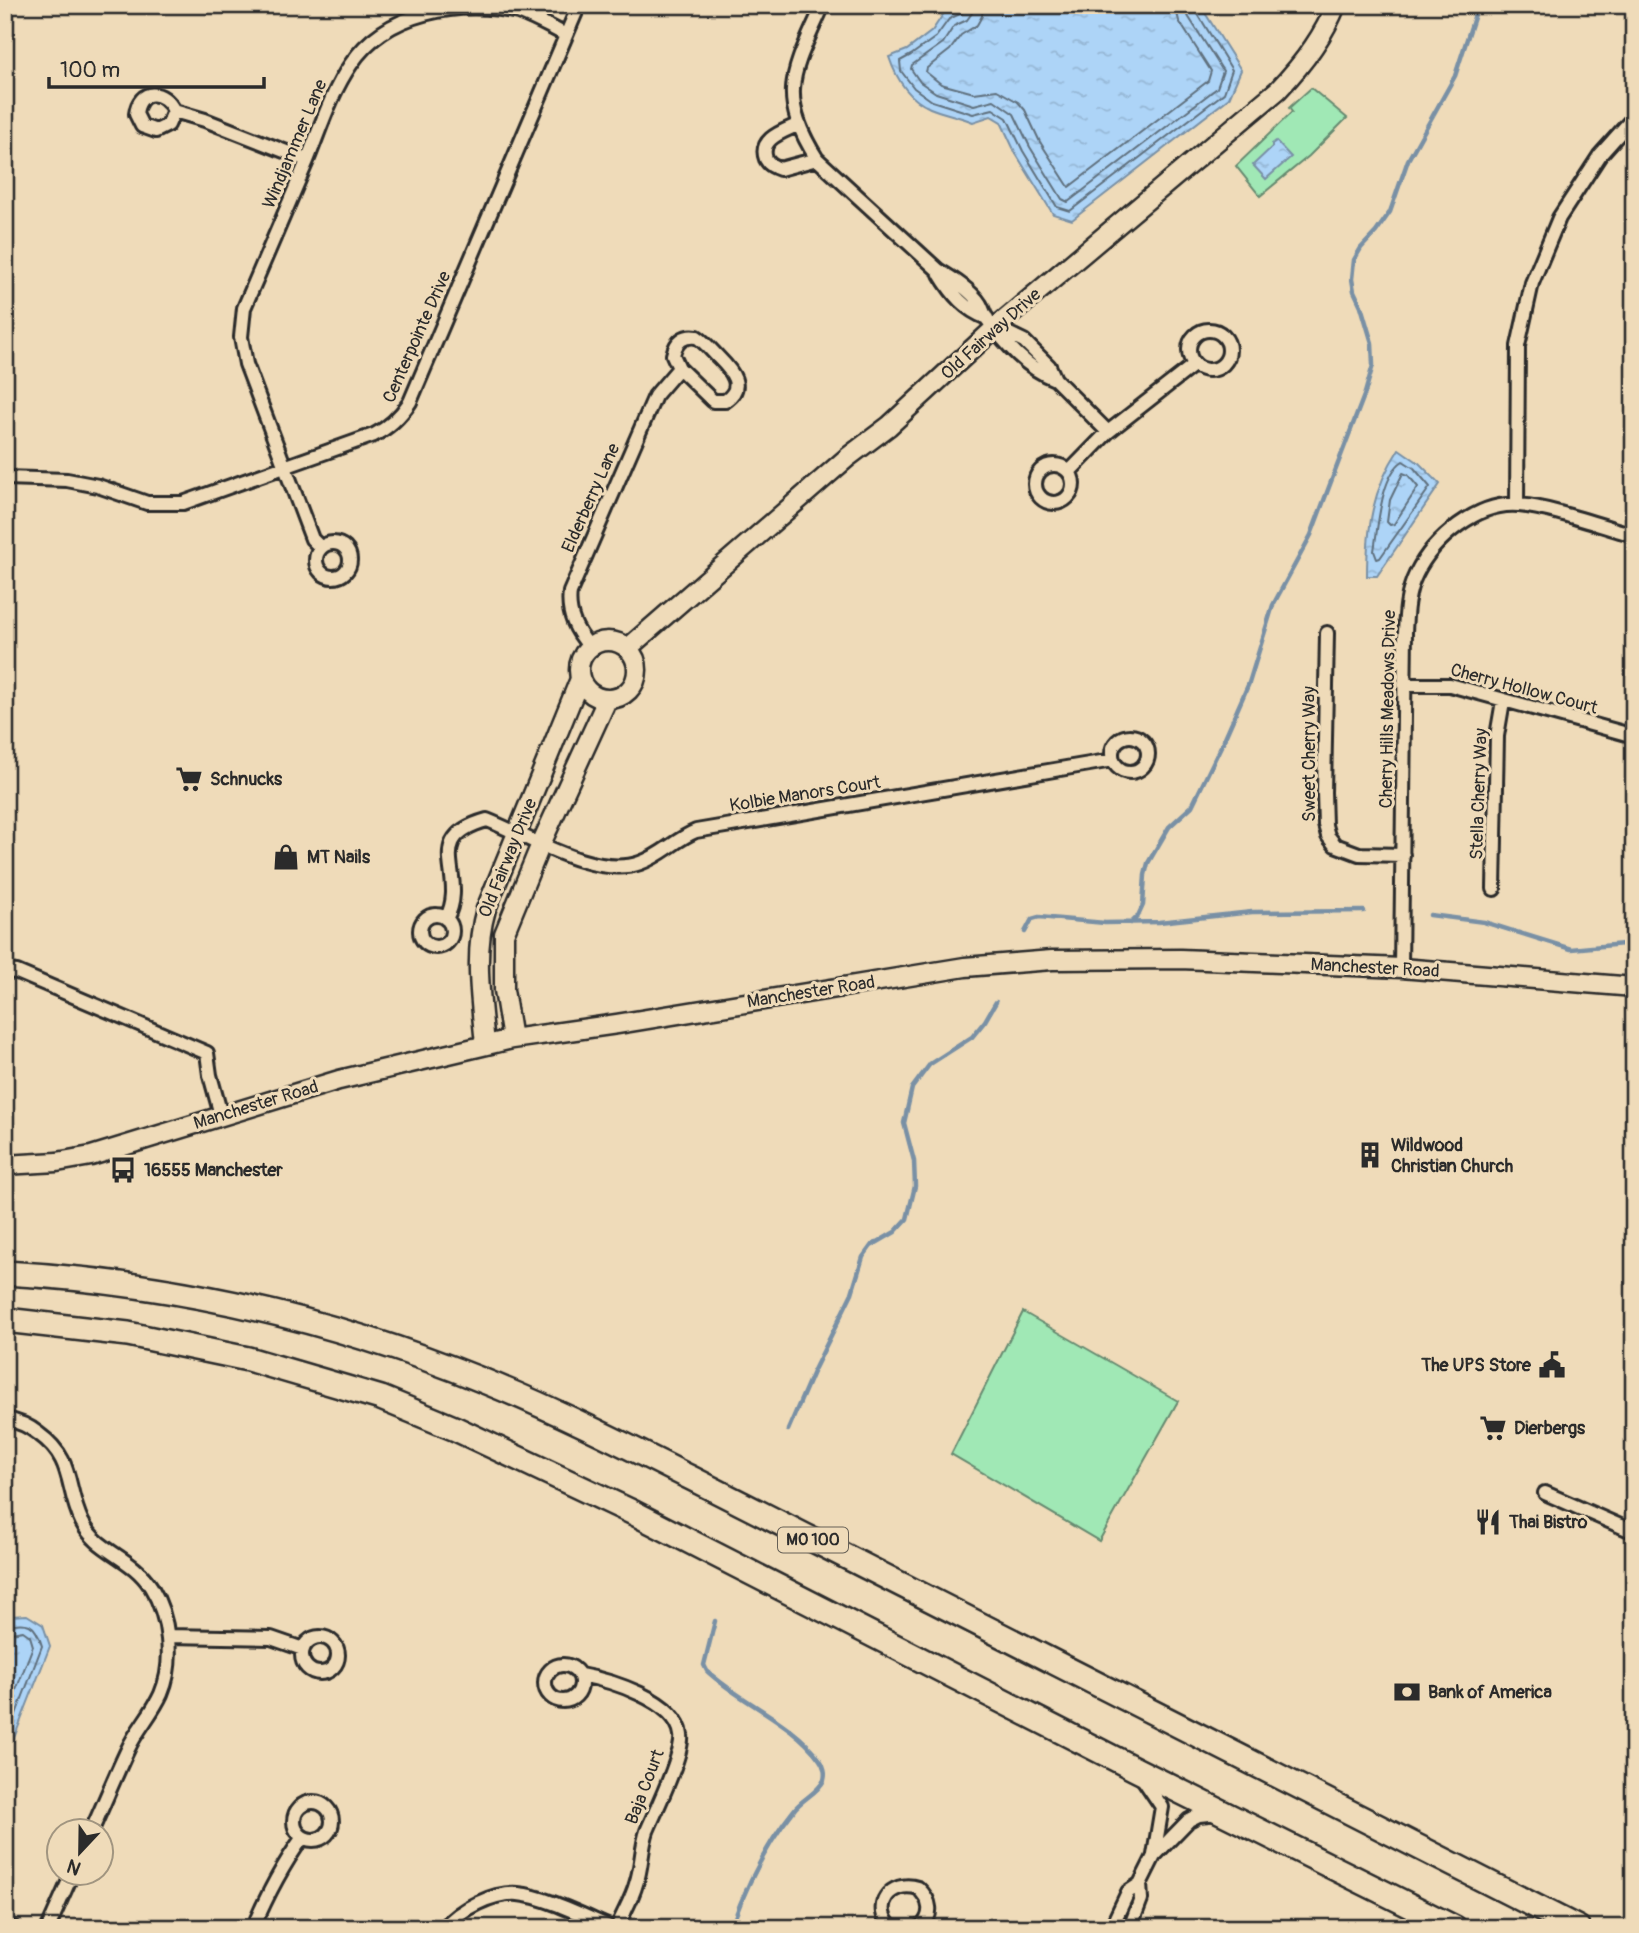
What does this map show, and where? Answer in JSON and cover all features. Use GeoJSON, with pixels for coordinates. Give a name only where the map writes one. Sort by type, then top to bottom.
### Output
{"type":"FeatureCollection","features":[{"type":"Feature","properties":{"kind":"highway","name":"MO 100"},"geometry":{"type":"LineString","coordinates":[[5,1273],[107,1282],[260,1309],[336,1329],[483,1380],[695,1480],[1578,1928]]}},
{"type":"Feature","properties":{"kind":"highway"},"geometry":{"type":"LineString","coordinates":[[5,1320],[181,1343],[309,1375],[381,1398],[523,1459],[634,1513],[1137,1770],[1455,1928]]}},
{"type":"Feature","properties":{"kind":"street","name":"Centerpointe Drive"},"geometry":{"type":"LineString","coordinates":[[5,478],[49,478],[84,482],[147,503],[183,503],[388,428],[410,402],[579,5]]}},
{"type":"Feature","properties":{"kind":"street"},"geometry":{"type":"LineString","coordinates":[[823,5],[794,72],[791,98],[799,124],[817,159],[938,270],[980,303],[991,323],[1024,341],[1049,366],[1055,379],[1108,432]]}},
{"type":"Feature","properties":{"kind":"street","name":"Old Fairway Drive"},"geometry":{"type":"LineString","coordinates":[[628,648],[848,457],[889,426],[991,323],[1278,90],[1308,56],[1336,5]]}},
{"type":"Feature","properties":{"kind":"street","name":"Windjammer Lane"},"geometry":{"type":"LineString","coordinates":[[321,548],[312,539],[284,466],[246,364],[241,337],[244,309],[338,86],[362,49],[379,33],[399,20],[430,9],[475,6],[517,12],[566,35]]}},
{"type":"Feature","properties":{"kind":"street"},"geometry":{"type":"LineString","coordinates":[[174,111],[205,120],[307,160]]}},
{"type":"Feature","properties":{"kind":"street"},"geometry":{"type":"LineString","coordinates":[[1517,505],[1518,346],[1532,284],[1559,218],[1600,155],[1634,117]]}},
{"type":"Feature","properties":{"kind":"street"},"geometry":{"type":"LineString","coordinates":[[799,124],[769,140],[765,150],[766,158],[774,167],[780,169],[817,159]]}},
{"type":"Feature","properties":{"kind":"street"},"geometry":{"type":"LineString","coordinates":[[685,337],[697,337],[731,370],[737,384],[736,391],[725,401],[713,401],[679,368],[673,355],[677,343],[685,337]]}},
{"type":"Feature","properties":{"kind":"street"},"geometry":{"type":"LineString","coordinates":[[1069,472],[1108,432],[1195,364]]}},
{"type":"Feature","properties":{"kind":"street","name":"Elderberry Lane"},"geometry":{"type":"LineString","coordinates":[[590,647],[582,638],[570,613],[574,580],[655,397],[679,368]]}},
{"type":"Feature","properties":{"kind":"street","name":"Cherry Hills Meadows Drive"},"geometry":{"type":"LineString","coordinates":[[1401,968],[1406,611],[1416,575],[1426,558],[1452,531],[1467,520],[1496,507],[1517,505],[1634,535]]}},
{"type":"Feature","properties":{"kind":"street","name":"Sweet Cherry Way"},"geometry":{"type":"LineString","coordinates":[[1327,633],[1324,792],[1328,836],[1335,845],[1359,854],[1403,855]]}},
{"type":"Feature","properties":{"kind":"street"},"geometry":{"type":"LineString","coordinates":[[580,679],[588,692],[607,700],[629,692],[635,683],[637,663],[628,648],[609,640],[590,647]]}},
{"type":"Feature","properties":{"kind":"street","name":"Old Fairway Drive"},"geometry":{"type":"LineString","coordinates":[[485,1045],[478,968],[481,925],[580,679],[581,659],[590,647]]}},
{"type":"Feature","properties":{"kind":"street","name":"Cherry Hollow Court"},"geometry":{"type":"LineString","coordinates":[[1404,685],[1450,685],[1634,736]]}},
{"type":"Feature","properties":{"kind":"street","name":"Old Fairway Drive"},"geometry":{"type":"LineString","coordinates":[[512,1039],[504,990],[503,934],[607,700]]}},
{"type":"Feature","properties":{"kind":"street","name":"Stella Cherry Way"},"geometry":{"type":"LineString","coordinates":[[1494,889],[1497,736],[1503,701]]}},
{"type":"Feature","properties":{"kind":"street","name":"Kolbie Manors Court"},"geometry":{"type":"LineString","coordinates":[[446,919],[452,907],[455,890],[450,849],[461,830],[487,820],[605,868],[624,868],[643,862],[683,836],[696,831],[1113,760]]}},
{"type":"Feature","properties":{"kind":"street","name":"Manchester Road"},"geometry":{"type":"LineString","coordinates":[[5,1165],[57,1162],[91,1156],[366,1073],[512,1039],[977,966],[1052,960],[1117,959],[1401,968],[1634,987]]}},
{"type":"Feature","properties":{"kind":"street"},"geometry":{"type":"LineString","coordinates":[[5,971],[17,972],[207,1053],[221,1115]]}},
{"type":"Feature","properties":{"kind":"street"},"geometry":{"type":"LineString","coordinates":[[5,1419],[16,1421],[51,1443],[63,1458],[77,1509],[85,1527],[104,1547],[126,1559],[141,1572],[162,1606],[169,1651],[162,1692],[131,1742],[97,1818]]}},
{"type":"Feature","properties":{"kind":"street"},"geometry":{"type":"LineString","coordinates":[[1545,1493],[1634,1532]]}},
{"type":"Feature","properties":{"kind":"street"},"geometry":{"type":"LineString","coordinates":[[168,1636],[271,1638],[303,1649]]}},
{"type":"Feature","properties":{"kind":"street","name":"Baja Court"},"geometry":{"type":"LineString","coordinates":[[580,1675],[616,1684],[652,1700],[672,1717],[681,1735],[677,1757],[641,1847],[637,1882],[614,1928]]}},
{"type":"Feature","properties":{"kind":"street"},"geometry":{"type":"LineString","coordinates":[[1111,1928],[1128,1892],[1140,1884],[1154,1856],[1162,1807],[1137,1770]]}},
{"type":"Feature","properties":{"kind":"street"},"geometry":{"type":"LineString","coordinates":[[1154,1856],[1189,1820],[1199,1815],[1226,1812]]}},
{"type":"Feature","properties":{"kind":"street"},"geometry":{"type":"LineString","coordinates":[[253,1928],[276,1877],[303,1837]]}},
{"type":"Feature","properties":{"kind":"street"},"geometry":{"type":"LineString","coordinates":[[1130,1928],[1141,1899],[1140,1884]]}},
{"type":"Feature","properties":{"kind":"street"},"geometry":{"type":"LineString","coordinates":[[892,1928],[884,1917],[884,1901],[894,1889],[910,1886],[918,1888],[928,1901],[928,1917],[920,1928]]}},
{"type":"Feature","properties":{"kind":"street"},"geometry":{"type":"LineString","coordinates":[[48,1928],[66,1888]]}},
{"type":"Feature","properties":{"kind":"street"},"geometry":{"type":"LineString","coordinates":[[444,1928],[481,1902],[515,1894],[531,1896],[614,1928]]}},
{"type":"Feature","properties":{"kind":"street"},"geometry":{"type":"LineString","coordinates":[[5,1924],[14,1928]]}},
{"type":"Feature","properties":{"kind":"green space"},"geometry":{"type":"Polygon","coordinates":[[[1311,88],[1347,118],[1309,156],[1260,196],[1236,166],[1292,112],[1289,108],[1311,88]]]}},
{"type":"Feature","properties":{"kind":"green space"},"geometry":{"type":"Polygon","coordinates":[[[1023,1312],[1178,1401],[1099,1541],[951,1454],[1023,1312]]]}},
{"type":"Feature","properties":{"kind":"water"},"geometry":{"type":"Polygon","coordinates":[[[963,5],[1200,5],[1241,70],[1229,98],[1072,220],[1053,214],[1016,154],[1001,122],[991,116],[973,122],[930,108],[904,87],[895,73],[889,57],[907,50],[932,31],[944,13],[963,5]]]}},
{"type":"Feature","properties":{"kind":"water"},"geometry":{"type":"Polygon","coordinates":[[[1276,141],[1291,157],[1266,179],[1253,165],[1276,141]]]}},
{"type":"Feature","properties":{"kind":"water"},"geometry":{"type":"Polygon","coordinates":[[[1399,449],[1419,463],[1440,484],[1377,576],[1367,576],[1368,541],[1373,509],[1383,479],[1399,449]]]}},
{"type":"Feature","properties":{"kind":"water"},"geometry":{"type":"Polygon","coordinates":[[[27,1615],[43,1625],[50,1646],[5,1761],[5,1620],[11,1616],[27,1615]]]}},
{"type":"Feature","properties":{"kind":"waterway"},"geometry":{"type":"LineString","coordinates":[[1131,923],[1143,905],[1148,863],[1169,827],[1192,806],[1223,742],[1249,683],[1273,605],[1311,535],[1365,393],[1373,365],[1372,343],[1354,291],[1354,260],[1390,212],[1408,160],[1455,76],[1478,5]]}},
{"type":"Feature","properties":{"kind":"waterway"},"geometry":{"type":"LineString","coordinates":[[1025,932],[1032,919],[1039,917],[1105,923],[1159,922],[1252,912],[1364,911]]}},
{"type":"Feature","properties":{"kind":"waterway"},"geometry":{"type":"LineString","coordinates":[[1430,915],[1484,922],[1571,949],[1634,943]]}},
{"type":"Feature","properties":{"kind":"waterway"},"geometry":{"type":"LineString","coordinates":[[788,1430],[852,1293],[863,1257],[871,1246],[895,1232],[907,1219],[915,1186],[914,1161],[904,1123],[912,1088],[930,1064],[972,1037],[996,1002]]}},
{"type":"Feature","properties":{"kind":"waterway"},"geometry":{"type":"LineString","coordinates":[[715,1621],[704,1665],[707,1671],[795,1734],[820,1760],[825,1772],[821,1785],[794,1810],[766,1852],[750,1881],[731,1928]]}},
{"type":"Feature","properties":{"kind":"place","name":"Schnucks"},"geometry":{"type":"Point","coordinates":[189,779]}},
{"type":"Feature","properties":{"kind":"place","name":"MT Nails"},"geometry":{"type":"Point","coordinates":[286,857]}},
{"type":"Feature","properties":{"kind":"place","name":"Wildwood Christian Church"},"geometry":{"type":"Point","coordinates":[1370,1155]}},
{"type":"Feature","properties":{"kind":"place","name":"16555 Manchester"},"geometry":{"type":"Point","coordinates":[123,1170]}},
{"type":"Feature","properties":{"kind":"place","name":"The UPS Store"},"geometry":{"type":"Point","coordinates":[1552,1365]}},
{"type":"Feature","properties":{"kind":"place","name":"Dierbergs"},"geometry":{"type":"Point","coordinates":[1493,1428]}},
{"type":"Feature","properties":{"kind":"place","name":"Thai Bistro"},"geometry":{"type":"Point","coordinates":[1488,1522]}},
{"type":"Feature","properties":{"kind":"place","name":"Bank of America"},"geometry":{"type":"Point","coordinates":[1407,1692]}}]}
